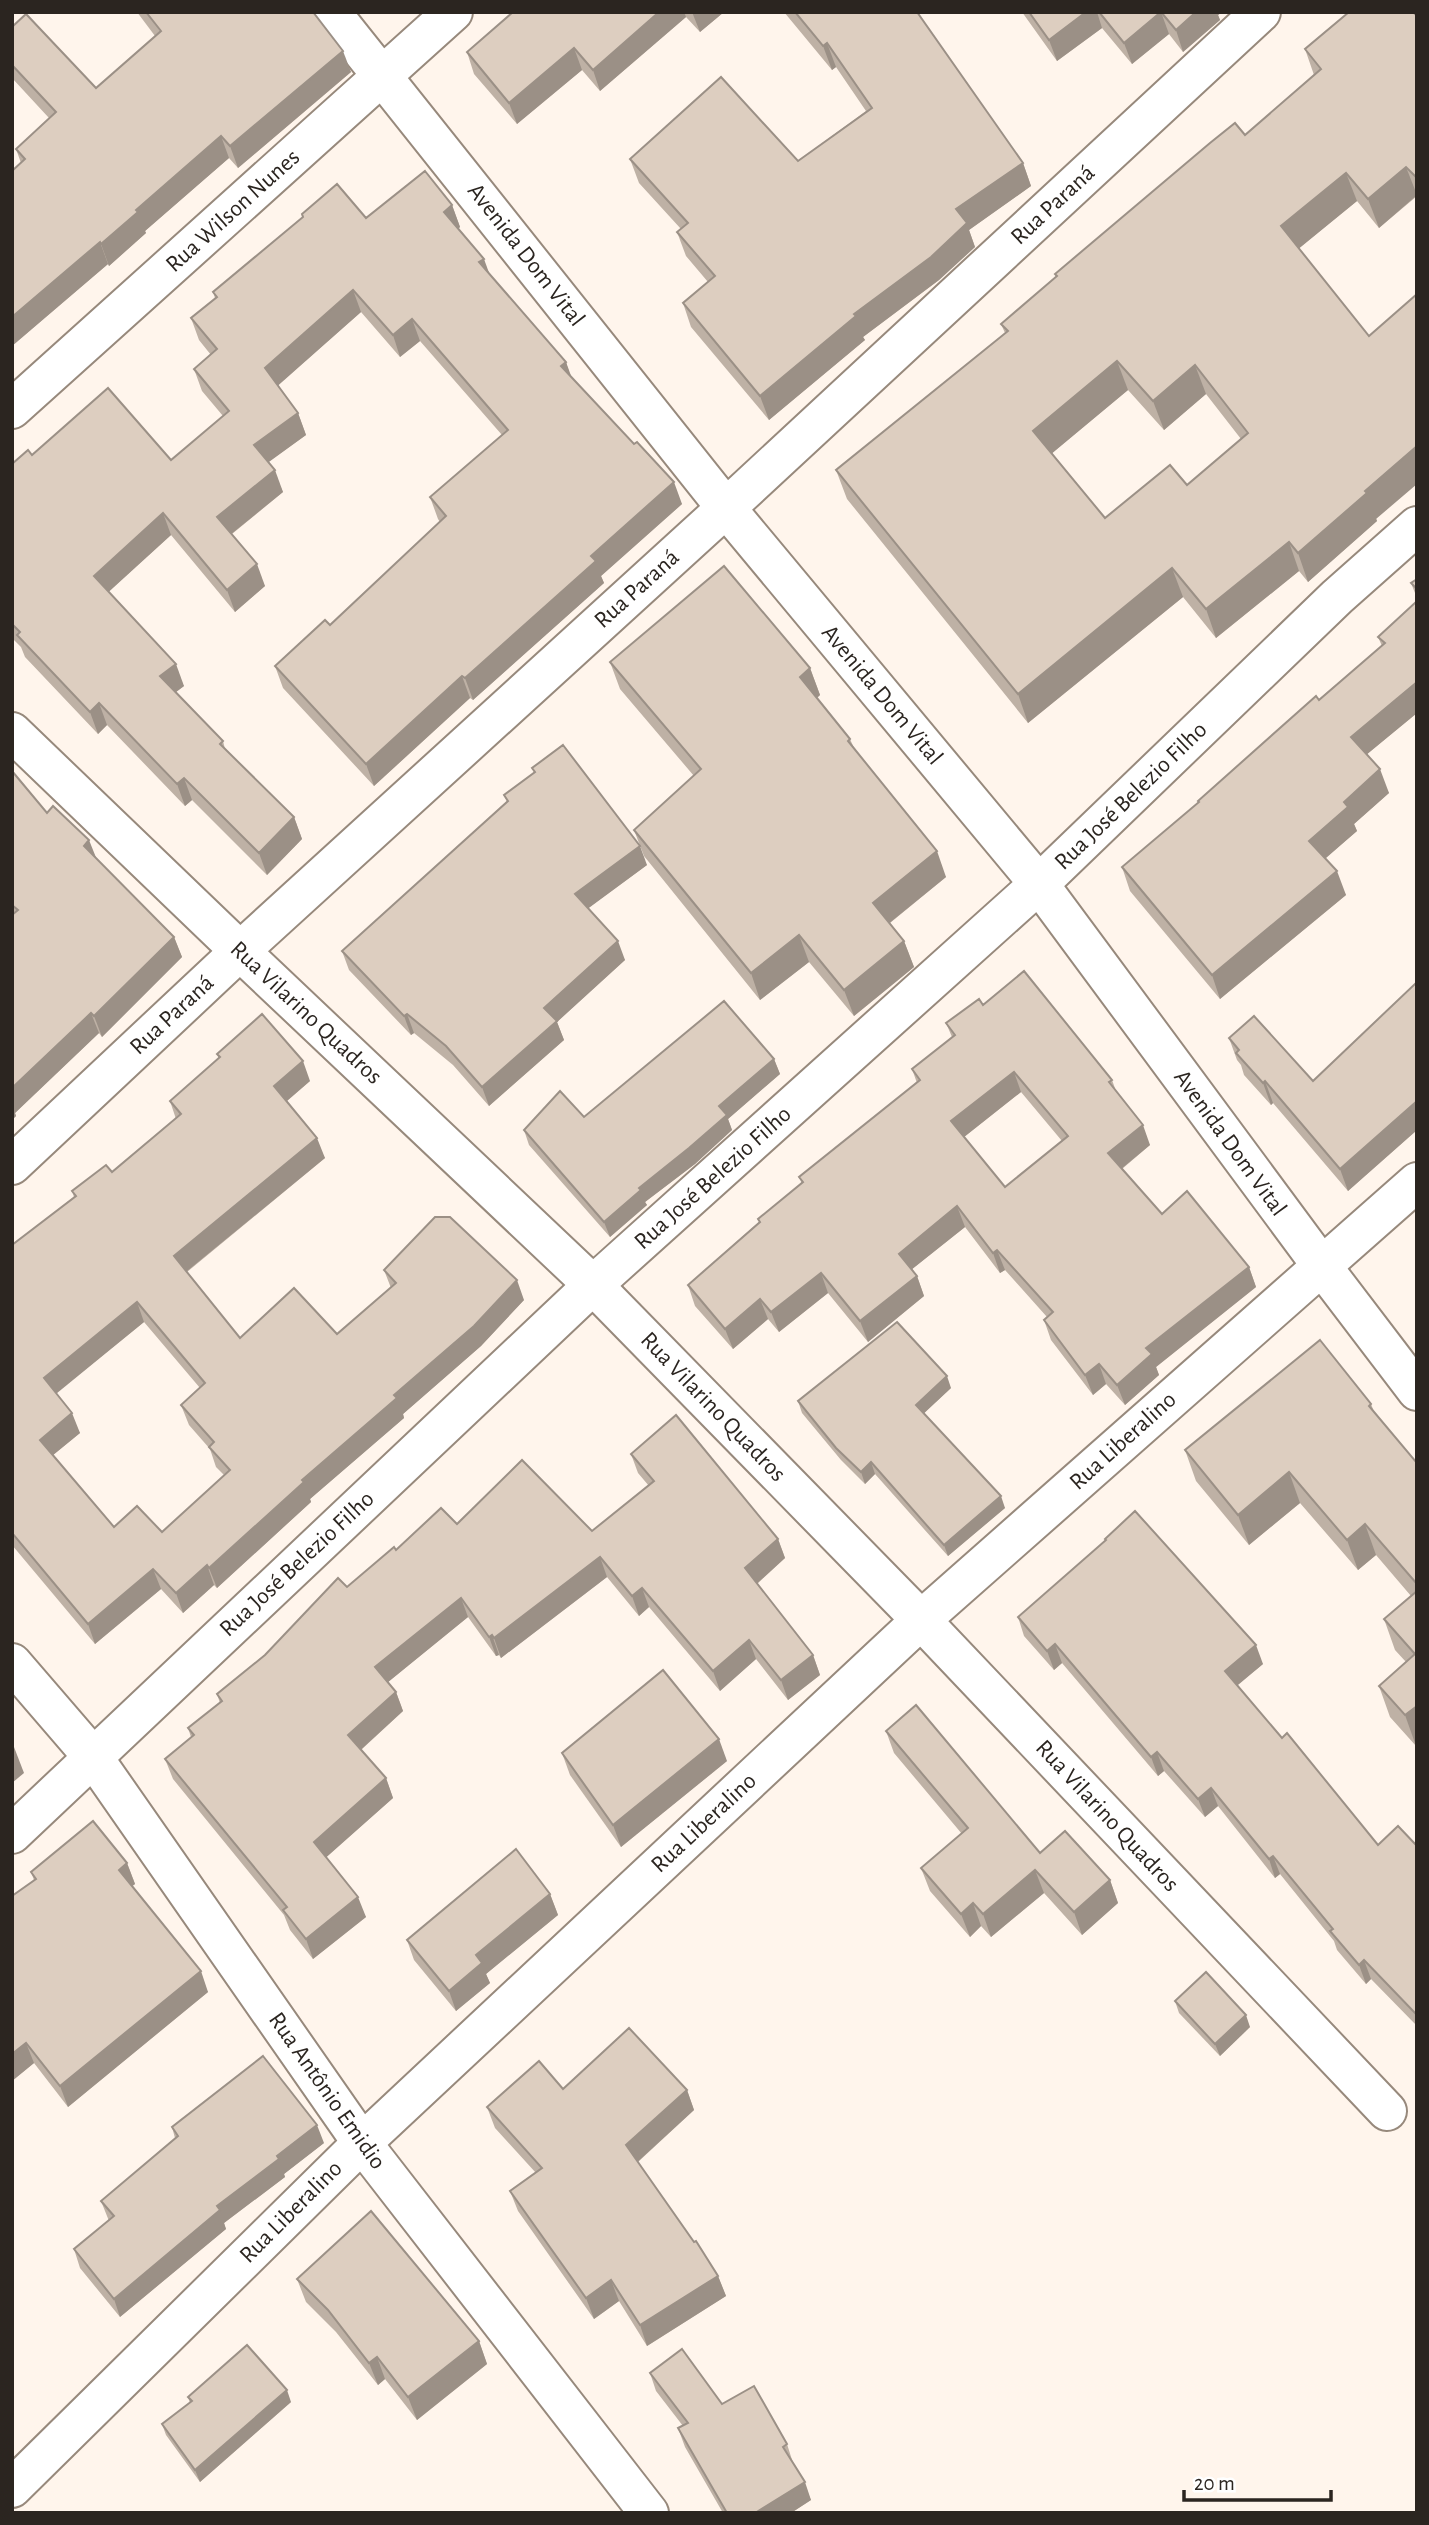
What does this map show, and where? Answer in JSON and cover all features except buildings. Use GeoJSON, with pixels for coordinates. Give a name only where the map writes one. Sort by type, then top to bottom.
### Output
{"type":"FeatureCollection","features":[{"type":"Feature","properties":{"kind":"street","name":"Avenida Dom Vital"},"geometry":{"type":"LineString","coordinates":[[331,12],[726,508],[1039,884],[1417,1391]]}},
{"type":"Feature","properties":{"kind":"street","name":"Rua Wilson Nunes"},"geometry":{"type":"LineString","coordinates":[[12,409],[453,12]]}},
{"type":"Feature","properties":{"kind":"street","name":"Rua Paraná"},"geometry":{"type":"LineString","coordinates":[[12,1165],[240,951],[726,508],[1261,12]]}},
{"type":"Feature","properties":{"kind":"street","name":"Rua José Belezio Filho"},"geometry":{"type":"LineString","coordinates":[[12,1835],[593,1285],[1039,884],[1337,597],[1417,526]]}},
{"type":"Feature","properties":{"kind":"street","name":"Rua Vilarino Quadros"},"geometry":{"type":"LineString","coordinates":[[12,732],[593,1285],[921,1620],[1387,2111]]}},
{"type":"Feature","properties":{"kind":"street","name":"Rua Liberalino"},"geometry":{"type":"LineString","coordinates":[[12,2488],[362,2143],[921,1620],[1417,1182]]}},
{"type":"Feature","properties":{"kind":"street","name":"Rua Antônio Emidio"},"geometry":{"type":"LineString","coordinates":[[12,1663],[93,1757],[362,2143],[649,2513]]}}]}
